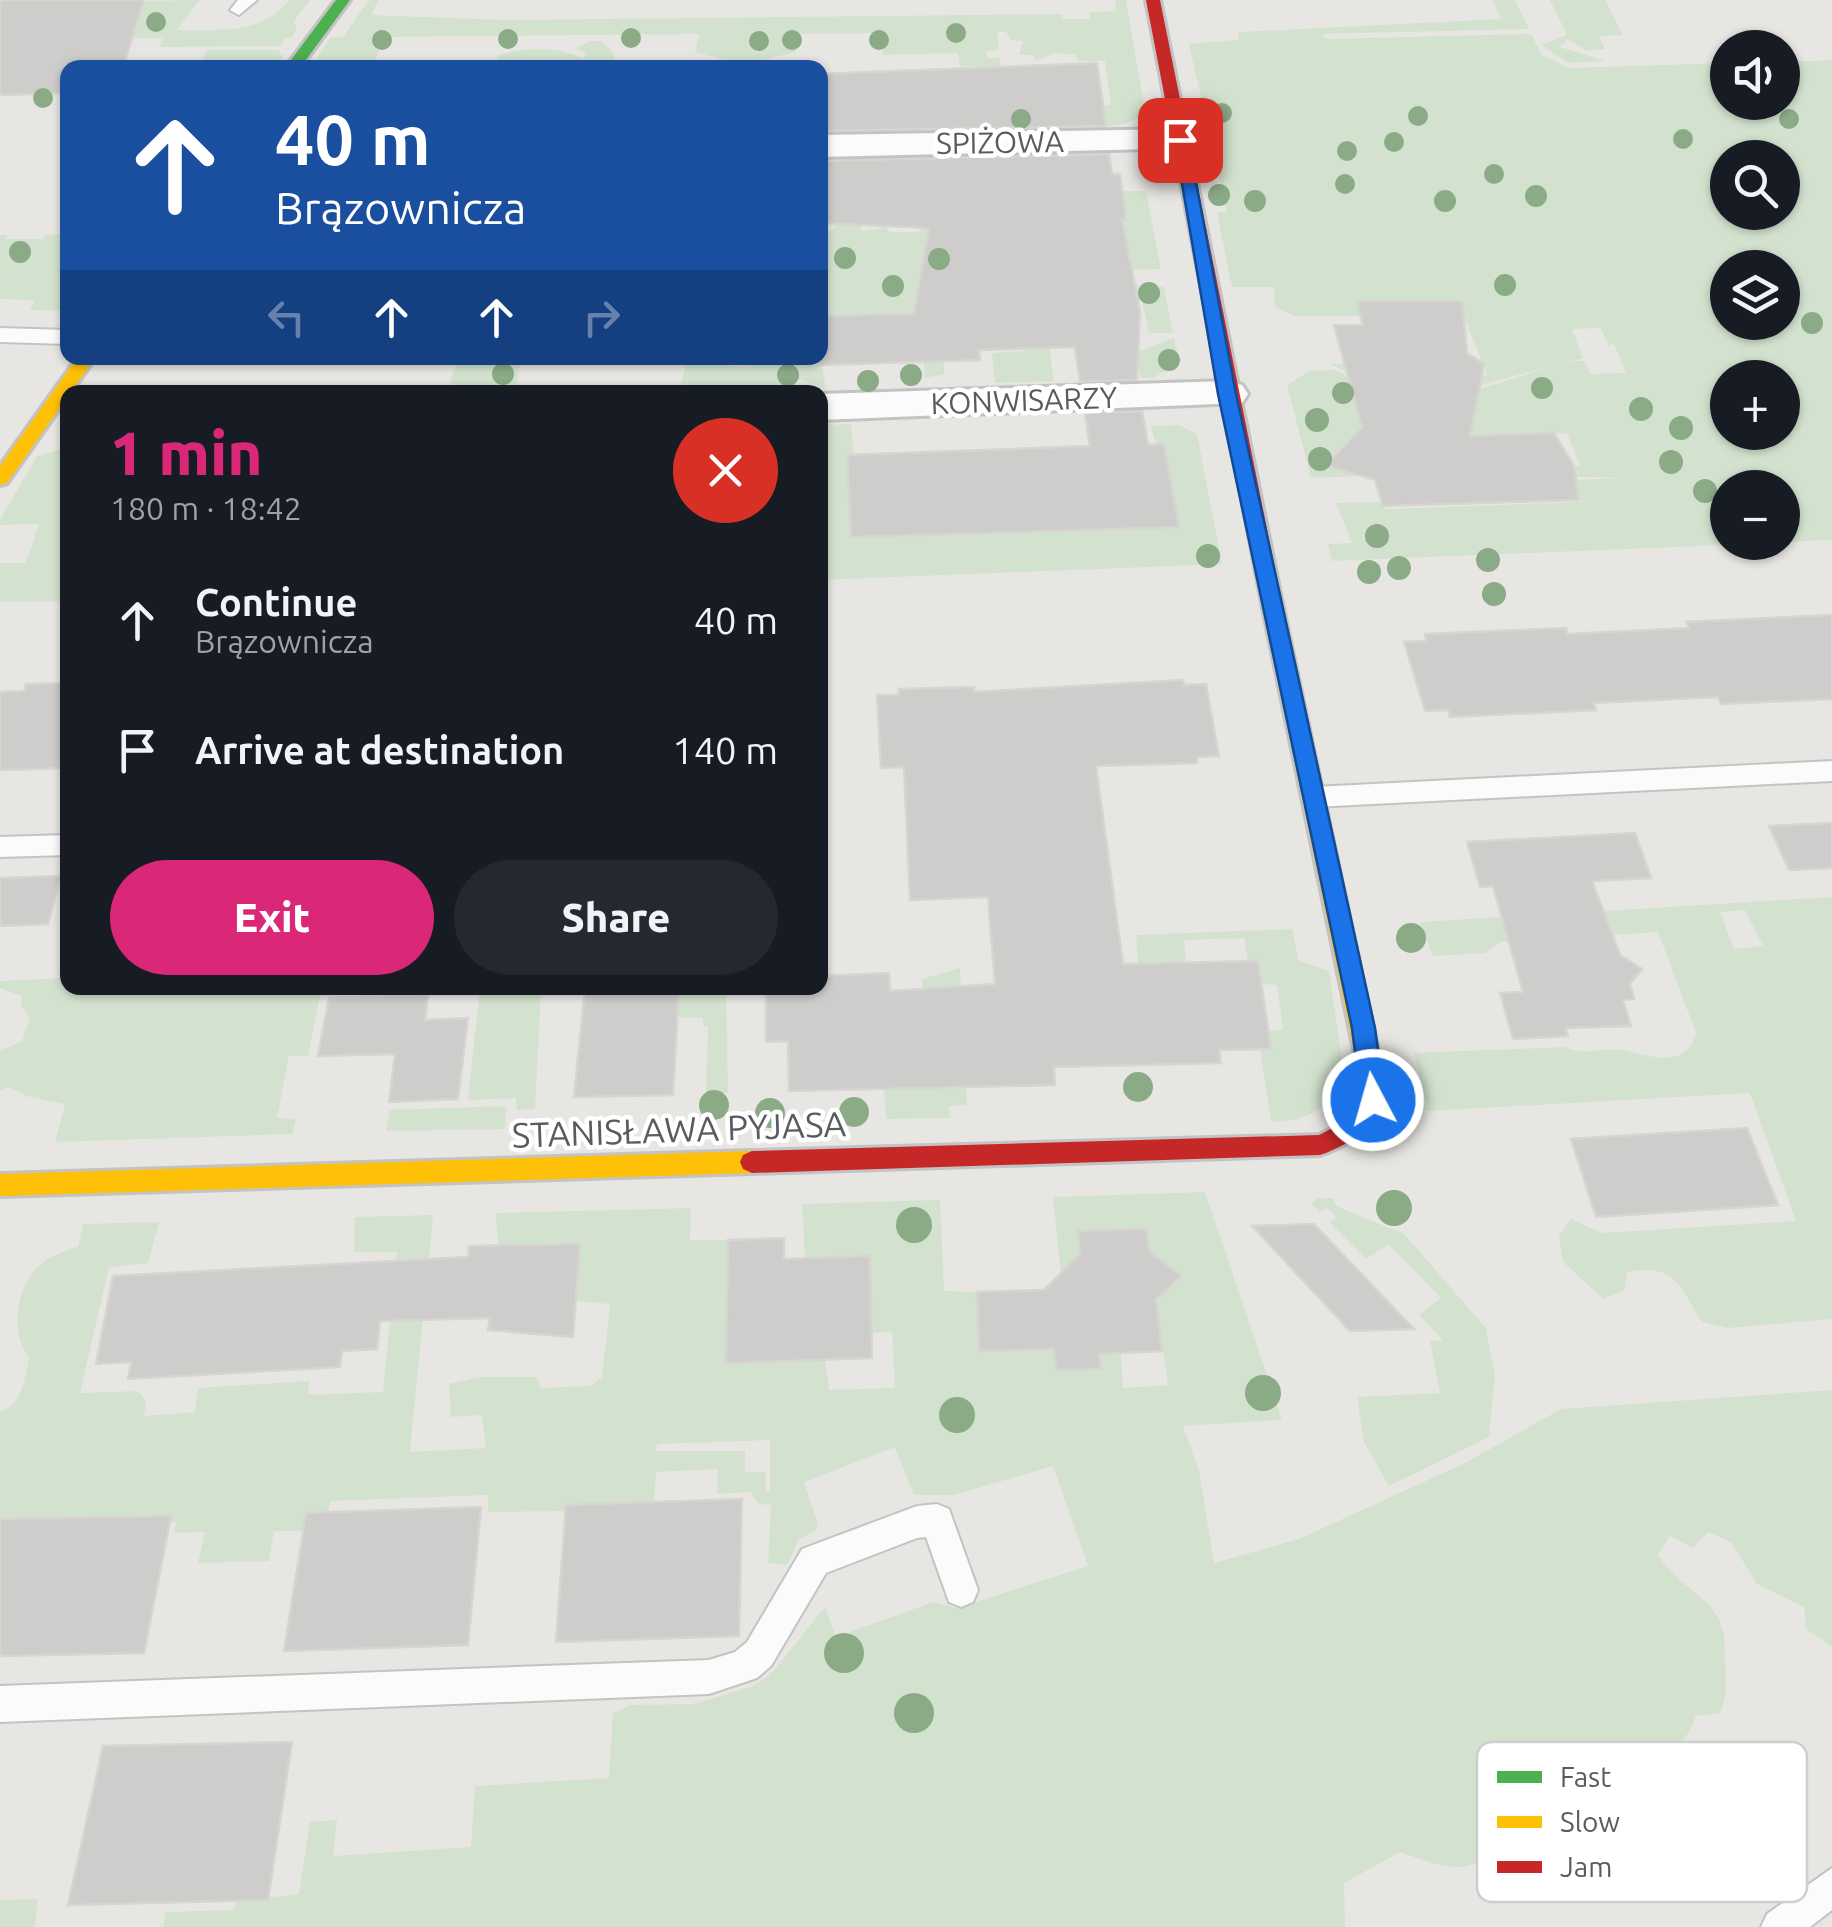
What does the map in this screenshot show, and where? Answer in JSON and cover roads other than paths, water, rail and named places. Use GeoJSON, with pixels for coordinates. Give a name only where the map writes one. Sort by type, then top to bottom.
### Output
{"type":"FeatureCollection","features":[{"type":"Feature","properties":{"kind":"street"},"geometry":{"type":"LineString","coordinates":[[298,60],[343,0]]}},
{"type":"Feature","properties":{"kind":"street"},"geometry":{"type":"LineString","coordinates":[[1153,0],[1227,394],[1314,797]]}},
{"type":"Feature","properties":{"kind":"street","name":"SPIŻOWA"},"geometry":{"type":"LineString","coordinates":[[828,146],[1180,140]]}},
{"type":"Feature","properties":{"kind":"street","name":"KONWISARZY"},"geometry":{"type":"LineString","coordinates":[[828,406],[1227,394]]}},
{"type":"Feature","properties":{"kind":"street"},"geometry":{"type":"LineString","coordinates":[[0,478],[50,429]]}},
{"type":"Feature","properties":{"kind":"street","name":"STANISŁAWA PYJASA"},"geometry":{"type":"LineString","coordinates":[[0,1185],[1320,1146],[1356,1128],[1373,1100],[1373,1081],[1314,797]]}},
{"type":"Feature","properties":{"kind":"lane"},"geometry":{"type":"LineString","coordinates":[[0,335],[60,338]]}},
{"type":"Feature","properties":{"kind":"lane"},"geometry":{"type":"LineString","coordinates":[[1314,797],[1832,771]]}},
{"type":"Feature","properties":{"kind":"lane"},"geometry":{"type":"LineString","coordinates":[[0,847],[60,844]]}},
{"type":"Feature","properties":{"kind":"lane"},"geometry":{"type":"LineString","coordinates":[[0,1704],[709,1677],[732,1672],[760,1654],[814,1561],[917,1522],[937,1520],[961,1590]]}},
{"type":"Feature","properties":{"kind":"lane"},"geometry":{"type":"LineString","coordinates":[[1780,1927],[1832,1886]]}}]}
